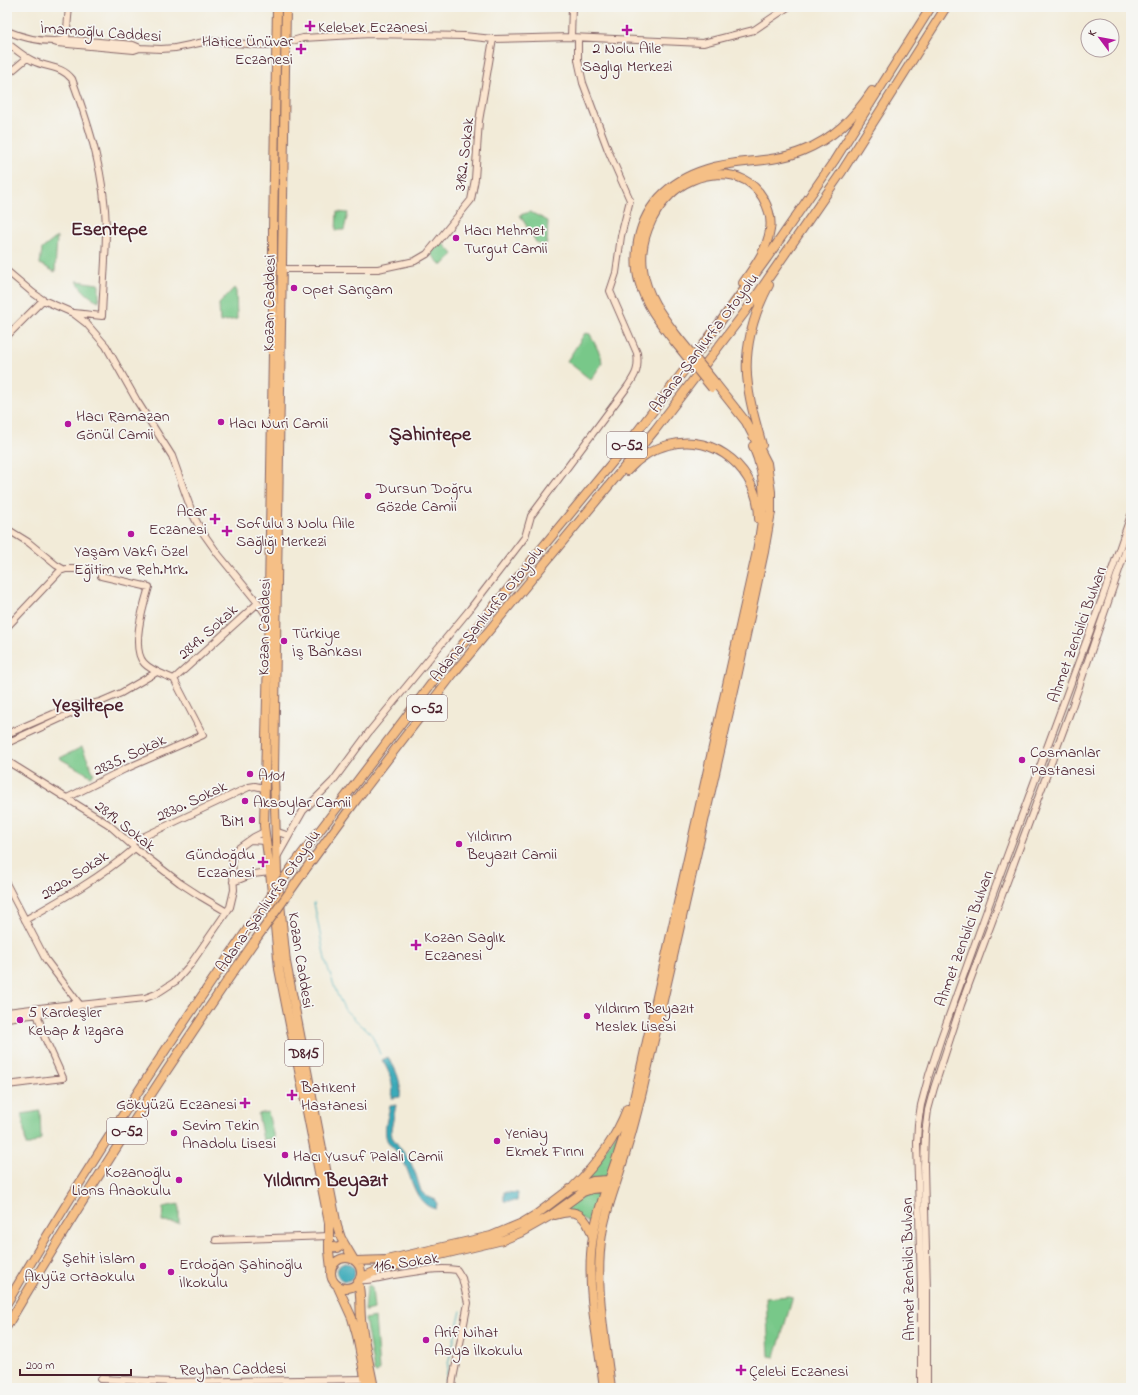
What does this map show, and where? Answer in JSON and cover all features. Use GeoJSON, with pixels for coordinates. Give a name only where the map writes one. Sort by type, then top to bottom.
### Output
{"type":"FeatureCollection","features":[{"type":"Feature","properties":{"kind":"highway","name":"Kozan Caddesi"},"geometry":{"type":"LineString","coordinates":[[277,7],[269,619],[264,788],[265,836],[270,872],[279,969],[329,1223],[331,1269]]}},
{"type":"Feature","properties":{"kind":"highway","name":"Kozan Caddesi"},"geometry":{"type":"LineString","coordinates":[[286,7],[274,773],[275,840],[281,928],[288,975],[336,1219],[340,1235],[355,1260]]}},
{"type":"Feature","properties":{"kind":"highway"},"geometry":{"type":"LineString","coordinates":[[767,463],[746,422],[658,319],[644,297],[637,274],[637,252],[640,234],[645,220],[656,200],[674,184],[695,173],[716,167],[782,158],[803,151],[835,133],[864,103],[928,7]]}},
{"type":"Feature","properties":{"kind":"highway","name":"Adana-Şanlıurfa Otoyolu"},"geometry":{"type":"LineString","coordinates":[[7,1303],[126,1110],[247,930],[295,863],[444,667],[630,441],[699,351],[767,258],[834,161],[931,7]]}},
{"type":"Feature","properties":{"kind":"highway","name":"Adana-Şanlıurfa Otoyolu"},"geometry":{"type":"LineString","coordinates":[[7,1326],[95,1180],[193,1030],[305,870],[357,799],[453,674],[655,430],[745,312],[841,173],[946,7]]}},
{"type":"Feature","properties":{"kind":"highway"},"geometry":{"type":"LineString","coordinates":[[592,486],[741,286],[761,254],[770,232],[770,215],[766,203],[758,190],[739,177],[727,174],[714,174],[698,178],[685,184],[663,202],[649,227],[642,263],[644,277],[653,301],[676,339]]}},
{"type":"Feature","properties":{"kind":"highway"},"geometry":{"type":"LineString","coordinates":[[604,1388],[592,1294],[591,1260],[593,1239],[633,1128],[643,1088],[764,552],[771,512],[771,492],[767,463],[750,397],[747,378],[748,347],[758,308],[772,279],[800,232]]}},
{"type":"Feature","properties":{"kind":"highway"},"geometry":{"type":"LineString","coordinates":[[611,1388],[599,1275],[602,1234],[612,1184],[642,1061],[757,551],[764,508],[763,483],[760,465],[754,447],[747,432],[714,386]]}},
{"type":"Feature","properties":{"kind":"highway"},"geometry":{"type":"LineString","coordinates":[[590,509],[633,465],[646,455],[668,445],[688,442],[702,444],[723,453],[737,463],[752,485],[757,499],[759,512],[757,551]]}},
{"type":"Feature","properties":{"kind":"highway"},"geometry":{"type":"LineString","coordinates":[[275,831],[270,829],[265,836],[269,842],[275,840]]}},
{"type":"Feature","properties":{"kind":"highway"},"geometry":{"type":"LineString","coordinates":[[366,1384],[352,1318],[337,1285],[332,1278],[331,1269],[335,1262],[346,1258],[355,1260],[386,1260],[491,1236],[514,1227],[537,1214],[570,1189],[592,1167],[614,1138],[629,1102],[642,1061]]}},
{"type":"Feature","properties":{"kind":"highway"},"geometry":{"type":"LineString","coordinates":[[570,1189],[593,1181],[612,1184]]}},
{"type":"Feature","properties":{"kind":"highway"},"geometry":{"type":"LineString","coordinates":[[337,1285],[347,1288],[381,1269],[494,1243],[520,1233],[550,1216],[583,1192],[612,1184]]}},
{"type":"Feature","properties":{"kind":"highway"},"geometry":{"type":"LineString","coordinates":[[550,1216],[564,1212],[577,1213],[586,1220],[593,1239]]}},
{"type":"Feature","properties":{"kind":"highway"},"geometry":{"type":"LineString","coordinates":[[330,1239],[333,1247],[338,1248],[342,1245],[343,1241]]}},
{"type":"Feature","properties":{"kind":"highway"},"geometry":{"type":"LineString","coordinates":[[355,1260],[360,1268],[359,1280],[362,1325],[374,1388]]}},
{"type":"Feature","properties":{"kind":"main road"},"geometry":{"type":"LineString","coordinates":[[66,39],[69,7]]}},
{"type":"Feature","properties":{"kind":"main road"},"geometry":{"type":"LineString","coordinates":[[571,37],[572,7]]}},
{"type":"Feature","properties":{"kind":"main road","name":"İmamoğlu Caddesi"},"geometry":{"type":"LineString","coordinates":[[7,31],[24,37],[53,41],[66,39],[134,45],[140,48],[168,49],[209,41],[277,45],[303,38],[371,34],[464,36],[493,39],[571,37],[703,43],[754,30],[788,7]]}},
{"type":"Feature","properties":{"kind":"main road"},"geometry":{"type":"LineString","coordinates":[[7,271],[43,300],[73,313],[102,316],[106,228],[99,166],[89,127],[69,75],[62,70],[27,58],[7,43],[18,35]]}},
{"type":"Feature","properties":{"kind":"main road"},"geometry":{"type":"LineString","coordinates":[[276,858],[303,811],[333,781],[369,732],[470,609],[522,541],[531,516],[628,386],[638,370],[637,353],[610,291],[616,273],[621,236],[630,200],[608,150],[583,83],[578,60],[578,38]]}},
{"type":"Feature","properties":{"kind":"main road","name":"3182. Sokak"},"geometry":{"type":"LineString","coordinates":[[282,270],[378,269],[415,261],[428,254],[471,200],[475,179],[479,121],[493,39]]}},
{"type":"Feature","properties":{"kind":"main road"},"geometry":{"type":"LineString","coordinates":[[53,41],[57,43],[134,50],[140,48]]}},
{"type":"Feature","properties":{"kind":"main road"},"geometry":{"type":"LineString","coordinates":[[7,75],[27,58]]}},
{"type":"Feature","properties":{"kind":"main road"},"geometry":{"type":"LineString","coordinates":[[7,336],[43,300]]}},
{"type":"Feature","properties":{"kind":"main road"},"geometry":{"type":"LineString","coordinates":[[73,313],[91,329],[110,351],[137,401],[172,456],[182,480],[193,515],[201,530],[269,619]]}},
{"type":"Feature","properties":{"kind":"main road","name":"Ahmet Zenbilci Bulvarı"},"geometry":{"type":"LineString","coordinates":[[921,1388],[921,1288],[917,1143],[921,1105],[929,1075],[964,972],[1064,704],[1131,515]]}},
{"type":"Feature","properties":{"kind":"main road"},"geometry":{"type":"LineString","coordinates":[[7,529],[28,542],[56,566],[63,570]]}},
{"type":"Feature","properties":{"kind":"main road","name":"Ahmet Zenbilci Bulvarı"},"geometry":{"type":"LineString","coordinates":[[928,1388],[928,1292],[924,1166],[925,1134],[928,1110],[961,1005],[1072,707],[1131,535]]}},
{"type":"Feature","properties":{"kind":"main road"},"geometry":{"type":"LineString","coordinates":[[7,627],[57,573],[63,570],[102,569],[101,576],[149,587],[142,610],[138,645],[140,656],[144,664],[157,672],[174,679]]}},
{"type":"Feature","properties":{"kind":"main road","name":"2849. Sokak"},"geometry":{"type":"LineString","coordinates":[[174,679],[258,603]]}},
{"type":"Feature","properties":{"kind":"main road"},"geometry":{"type":"LineString","coordinates":[[7,742],[70,714],[83,706],[100,702],[121,693],[157,672]]}},
{"type":"Feature","properties":{"kind":"main road","name":"2835. Sokak"},"geometry":{"type":"LineString","coordinates":[[67,798],[125,769],[203,735],[174,679]]}},
{"type":"Feature","properties":{"kind":"main road"},"geometry":{"type":"LineString","coordinates":[[7,734],[68,708],[77,705],[83,706]]}},
{"type":"Feature","properties":{"kind":"main road","name":"2819. Sokak"},"geometry":{"type":"LineString","coordinates":[[7,760],[108,824],[135,848],[180,883],[204,899],[228,912]]}},
{"type":"Feature","properties":{"kind":"main road","name":"2830. Sokak"},"geometry":{"type":"LineString","coordinates":[[130,842],[249,787],[255,786],[264,788]]}},
{"type":"Feature","properties":{"kind":"main road"},"geometry":{"type":"LineString","coordinates":[[275,831],[289,836]]}},
{"type":"Feature","properties":{"kind":"main road"},"geometry":{"type":"LineString","coordinates":[[7,1012],[72,1004],[80,1005],[145,998],[167,988],[181,976],[190,965],[228,912],[233,896],[234,882],[232,863],[234,853],[240,846],[250,840],[265,836]]}},
{"type":"Feature","properties":{"kind":"main road"},"geometry":{"type":"LineString","coordinates":[[275,840],[289,836]]}},
{"type":"Feature","properties":{"kind":"main road","name":"2820. Sokak"},"geometry":{"type":"LineString","coordinates":[[25,920],[62,900],[93,880],[135,848]]}},
{"type":"Feature","properties":{"kind":"main road"},"geometry":{"type":"LineString","coordinates":[[234,882],[253,874],[270,872]]}},
{"type":"Feature","properties":{"kind":"main road"},"geometry":{"type":"LineString","coordinates":[[7,884],[46,960],[80,1005]]}},
{"type":"Feature","properties":{"kind":"main road"},"geometry":{"type":"LineString","coordinates":[[7,1018],[71,1010],[80,1005]]}},
{"type":"Feature","properties":{"kind":"main road"},"geometry":{"type":"LineString","coordinates":[[7,1085],[63,1078],[44,1036],[37,1014]]}},
{"type":"Feature","properties":{"kind":"main road"},"geometry":{"type":"LineString","coordinates":[[216,1240],[330,1239]]}},
{"type":"Feature","properties":{"kind":"main road","name":"116. Sokak"},"geometry":{"type":"LineString","coordinates":[[359,1280],[442,1268],[457,1270],[462,1278],[468,1303],[452,1379],[452,1388]]}},
{"type":"Feature","properties":{"kind":"main road","name":"Reyhan Caddesi"},"geometry":{"type":"LineString","coordinates":[[101,1379],[172,1382],[366,1384]]}},
{"type":"Feature","properties":{"kind":"green space"},"geometry":{"type":"Polygon","coordinates":[[[337,212],[348,213],[344,230],[336,230],[337,212]]]}},
{"type":"Feature","properties":{"kind":"green space"},"geometry":{"type":"Polygon","coordinates":[[[530,212],[548,221],[547,243],[542,246],[536,242],[520,215],[530,212]]]}},
{"type":"Feature","properties":{"kind":"green space"},"geometry":{"type":"Polygon","coordinates":[[[57,237],[55,272],[40,264],[42,249],[57,237]]]}},
{"type":"Feature","properties":{"kind":"green space"},"geometry":{"type":"Polygon","coordinates":[[[441,241],[453,254],[443,265],[441,265],[430,253],[441,241]]]}},
{"type":"Feature","properties":{"kind":"green space"},"geometry":{"type":"Polygon","coordinates":[[[77,281],[98,284],[99,301],[86,293],[77,281]]]}},
{"type":"Feature","properties":{"kind":"green space"},"geometry":{"type":"Polygon","coordinates":[[[234,288],[236,291],[237,319],[220,322],[219,304],[234,288]]]}},
{"type":"Feature","properties":{"kind":"green space"},"geometry":{"type":"Polygon","coordinates":[[[585,333],[590,334],[601,356],[602,363],[591,380],[567,361],[585,333]]]}},
{"type":"Feature","properties":{"kind":"green space"},"geometry":{"type":"Polygon","coordinates":[[[82,747],[94,774],[91,776],[60,758],[82,747]]]}},
{"type":"Feature","properties":{"kind":"green space"},"geometry":{"type":"Polygon","coordinates":[[[40,1111],[41,1139],[30,1145],[26,1145],[22,1114],[40,1111]]]}},
{"type":"Feature","properties":{"kind":"green space"},"geometry":{"type":"Polygon","coordinates":[[[268,1112],[274,1138],[263,1140],[258,1114],[268,1112]]]}},
{"type":"Feature","properties":{"kind":"green space"},"geometry":{"type":"Polygon","coordinates":[[[625,1121],[607,1177],[583,1181],[625,1121]]]}},
{"type":"Feature","properties":{"kind":"green space"},"geometry":{"type":"Polygon","coordinates":[[[602,1190],[593,1229],[591,1224],[564,1210],[586,1193],[602,1190]]]}},
{"type":"Feature","properties":{"kind":"green space"},"geometry":{"type":"Polygon","coordinates":[[[179,1204],[179,1223],[162,1222],[163,1207],[179,1204]]]}},
{"type":"Feature","properties":{"kind":"green space"},"geometry":{"type":"Polygon","coordinates":[[[369,1285],[372,1287],[374,1309],[365,1311],[367,1288],[369,1285]]]}},
{"type":"Feature","properties":{"kind":"green space"},"geometry":{"type":"Polygon","coordinates":[[[792,1297],[792,1300],[775,1357],[769,1356],[766,1298],[792,1297]]]}},
{"type":"Feature","properties":{"kind":"green space"},"geometry":{"type":"Polygon","coordinates":[[[375,1317],[379,1370],[377,1373],[374,1371],[365,1319],[375,1317]]]}},
{"type":"Feature","properties":{"kind":"water"},"geometry":{"type":"Polygon","coordinates":[[[388,1057],[398,1076],[400,1097],[392,1098],[391,1078],[382,1060],[388,1057]]]}},
{"type":"Feature","properties":{"kind":"water"},"geometry":{"type":"Polygon","coordinates":[[[396,1105],[391,1130],[392,1137],[410,1161],[421,1191],[426,1196],[436,1200],[436,1209],[428,1206],[422,1201],[414,1188],[401,1157],[387,1140],[386,1127],[390,1106],[396,1105]]]}},
{"type":"Feature","properties":{"kind":"water"},"geometry":{"type":"Polygon","coordinates":[[[504,1192],[518,1193],[517,1201],[504,1201],[504,1192]]]}},
{"type":"Feature","properties":{"kind":"water"},"geometry":{"type":"Polygon","coordinates":[[[346,1263],[352,1266],[355,1272],[352,1278],[346,1281],[340,1278],[337,1272],[340,1266],[346,1263]]]}},
{"type":"Feature","properties":{"kind":"waterway"},"geometry":{"type":"LineString","coordinates":[[314,903],[325,959],[337,994],[345,1010],[372,1035],[380,1054]]}},
{"type":"Feature","properties":{"kind":"waterway"},"geometry":{"type":"LineString","coordinates":[[445,1388],[448,1364],[461,1311]]}},
{"type":"Feature","properties":{"kind":"place","name":"Kelebek Eczanesi"},"geometry":{"type":"Point","coordinates":[310,26]}},
{"type":"Feature","properties":{"kind":"place","name":"2 Nolu Aile Saglıgı Merkezi"},"geometry":{"type":"Point","coordinates":[627,30]}},
{"type":"Feature","properties":{"kind":"place","name":"Hatice Ünüvar Eczanesi"},"geometry":{"type":"Point","coordinates":[301,49]}},
{"type":"Feature","properties":{"kind":"place","name":"Hacı Mehmet Turgut Camii"},"geometry":{"type":"Point","coordinates":[456,238]}},
{"type":"Feature","properties":{"kind":"place","name":"Opet Sarıçam"},"geometry":{"type":"Point","coordinates":[294,288]}},
{"type":"Feature","properties":{"kind":"place","name":"Hacı Nuri Camii"},"geometry":{"type":"Point","coordinates":[221,422]}},
{"type":"Feature","properties":{"kind":"place","name":"Hacı Ramazan Gönül Camii"},"geometry":{"type":"Point","coordinates":[68,424]}},
{"type":"Feature","properties":{"kind":"place","name":"Dursun Doğru Gözde Camii"},"geometry":{"type":"Point","coordinates":[368,496]}},
{"type":"Feature","properties":{"kind":"place","name":"Acar Eczanesi"},"geometry":{"type":"Point","coordinates":[215,519]}},
{"type":"Feature","properties":{"kind":"place","name":"Sofulu 3 Nolu Aile Sağlığı Merkezi"},"geometry":{"type":"Point","coordinates":[227,531]}},
{"type":"Feature","properties":{"kind":"place","name":"Yaşam Vakfı Özel Eğitim ve Reh.Mrk."},"geometry":{"type":"Point","coordinates":[131,534]}},
{"type":"Feature","properties":{"kind":"place","name":"Türkiye İş Bankası"},"geometry":{"type":"Point","coordinates":[284,641]}},
{"type":"Feature","properties":{"kind":"place","name":"Cosmanlar Pastanesi"},"geometry":{"type":"Point","coordinates":[1022,760]}},
{"type":"Feature","properties":{"kind":"place","name":"A101"},"geometry":{"type":"Point","coordinates":[250,774]}},
{"type":"Feature","properties":{"kind":"place","name":"Aksoylar Camii"},"geometry":{"type":"Point","coordinates":[245,801]}},
{"type":"Feature","properties":{"kind":"place","name":"BiM"},"geometry":{"type":"Point","coordinates":[252,820]}},
{"type":"Feature","properties":{"kind":"place","name":"Yıldırım Beyazıt Camii"},"geometry":{"type":"Point","coordinates":[459,844]}},
{"type":"Feature","properties":{"kind":"place","name":"Gündoğdu Eczanesi"},"geometry":{"type":"Point","coordinates":[263,862]}},
{"type":"Feature","properties":{"kind":"place","name":"Kozan Saglık Eczanesi"},"geometry":{"type":"Point","coordinates":[416,945]}},
{"type":"Feature","properties":{"kind":"place","name":"Yıldırım Beyazıt Meslek Lisesi"},"geometry":{"type":"Point","coordinates":[587,1016]}},
{"type":"Feature","properties":{"kind":"place","name":"5 Kardeşler Kebap & Izgara"},"geometry":{"type":"Point","coordinates":[20,1020]}},
{"type":"Feature","properties":{"kind":"place","name":"Batıkent Hastanesi"},"geometry":{"type":"Point","coordinates":[292,1095]}},
{"type":"Feature","properties":{"kind":"place","name":"Gökyüzü Eczanesi"},"geometry":{"type":"Point","coordinates":[245,1103]}},
{"type":"Feature","properties":{"kind":"place","name":"Sevim Tekin Anadolu Lisesi"},"geometry":{"type":"Point","coordinates":[174,1133]}},
{"type":"Feature","properties":{"kind":"place","name":"Yeniay Ekmek Fırını"},"geometry":{"type":"Point","coordinates":[497,1141]}},
{"type":"Feature","properties":{"kind":"place","name":"Hacı Yusuf Palalı Camii"},"geometry":{"type":"Point","coordinates":[285,1155]}},
{"type":"Feature","properties":{"kind":"place","name":"Kozanoğlu Lions Anaokulu"},"geometry":{"type":"Point","coordinates":[179,1180]}},
{"type":"Feature","properties":{"kind":"place","name":"Şehit İslam Akyüz Ortaokulu"},"geometry":{"type":"Point","coordinates":[143,1266]}},
{"type":"Feature","properties":{"kind":"place","name":"Erdoğan Şahinoğlu İlkokulu"},"geometry":{"type":"Point","coordinates":[171,1272]}},
{"type":"Feature","properties":{"kind":"place","name":"Arif Nihat Asya İlkokulu"},"geometry":{"type":"Point","coordinates":[426,1340]}},
{"type":"Feature","properties":{"kind":"place","name":"Çelebi Eczanesi"},"geometry":{"type":"Point","coordinates":[741,1370]}},
{"type":"Feature","properties":{"kind":"district","name":"Esentepe"},"geometry":{"type":"Point","coordinates":[109,228]}},
{"type":"Feature","properties":{"kind":"district","name":"Şahintepe"},"geometry":{"type":"Point","coordinates":[430,433]}},
{"type":"Feature","properties":{"kind":"district","name":"Yeşiltepe"},"geometry":{"type":"Point","coordinates":[88,704]}},
{"type":"Feature","properties":{"kind":"district","name":"Yıldırım Beyazıt"},"geometry":{"type":"Point","coordinates":[326,1179]}}]}
